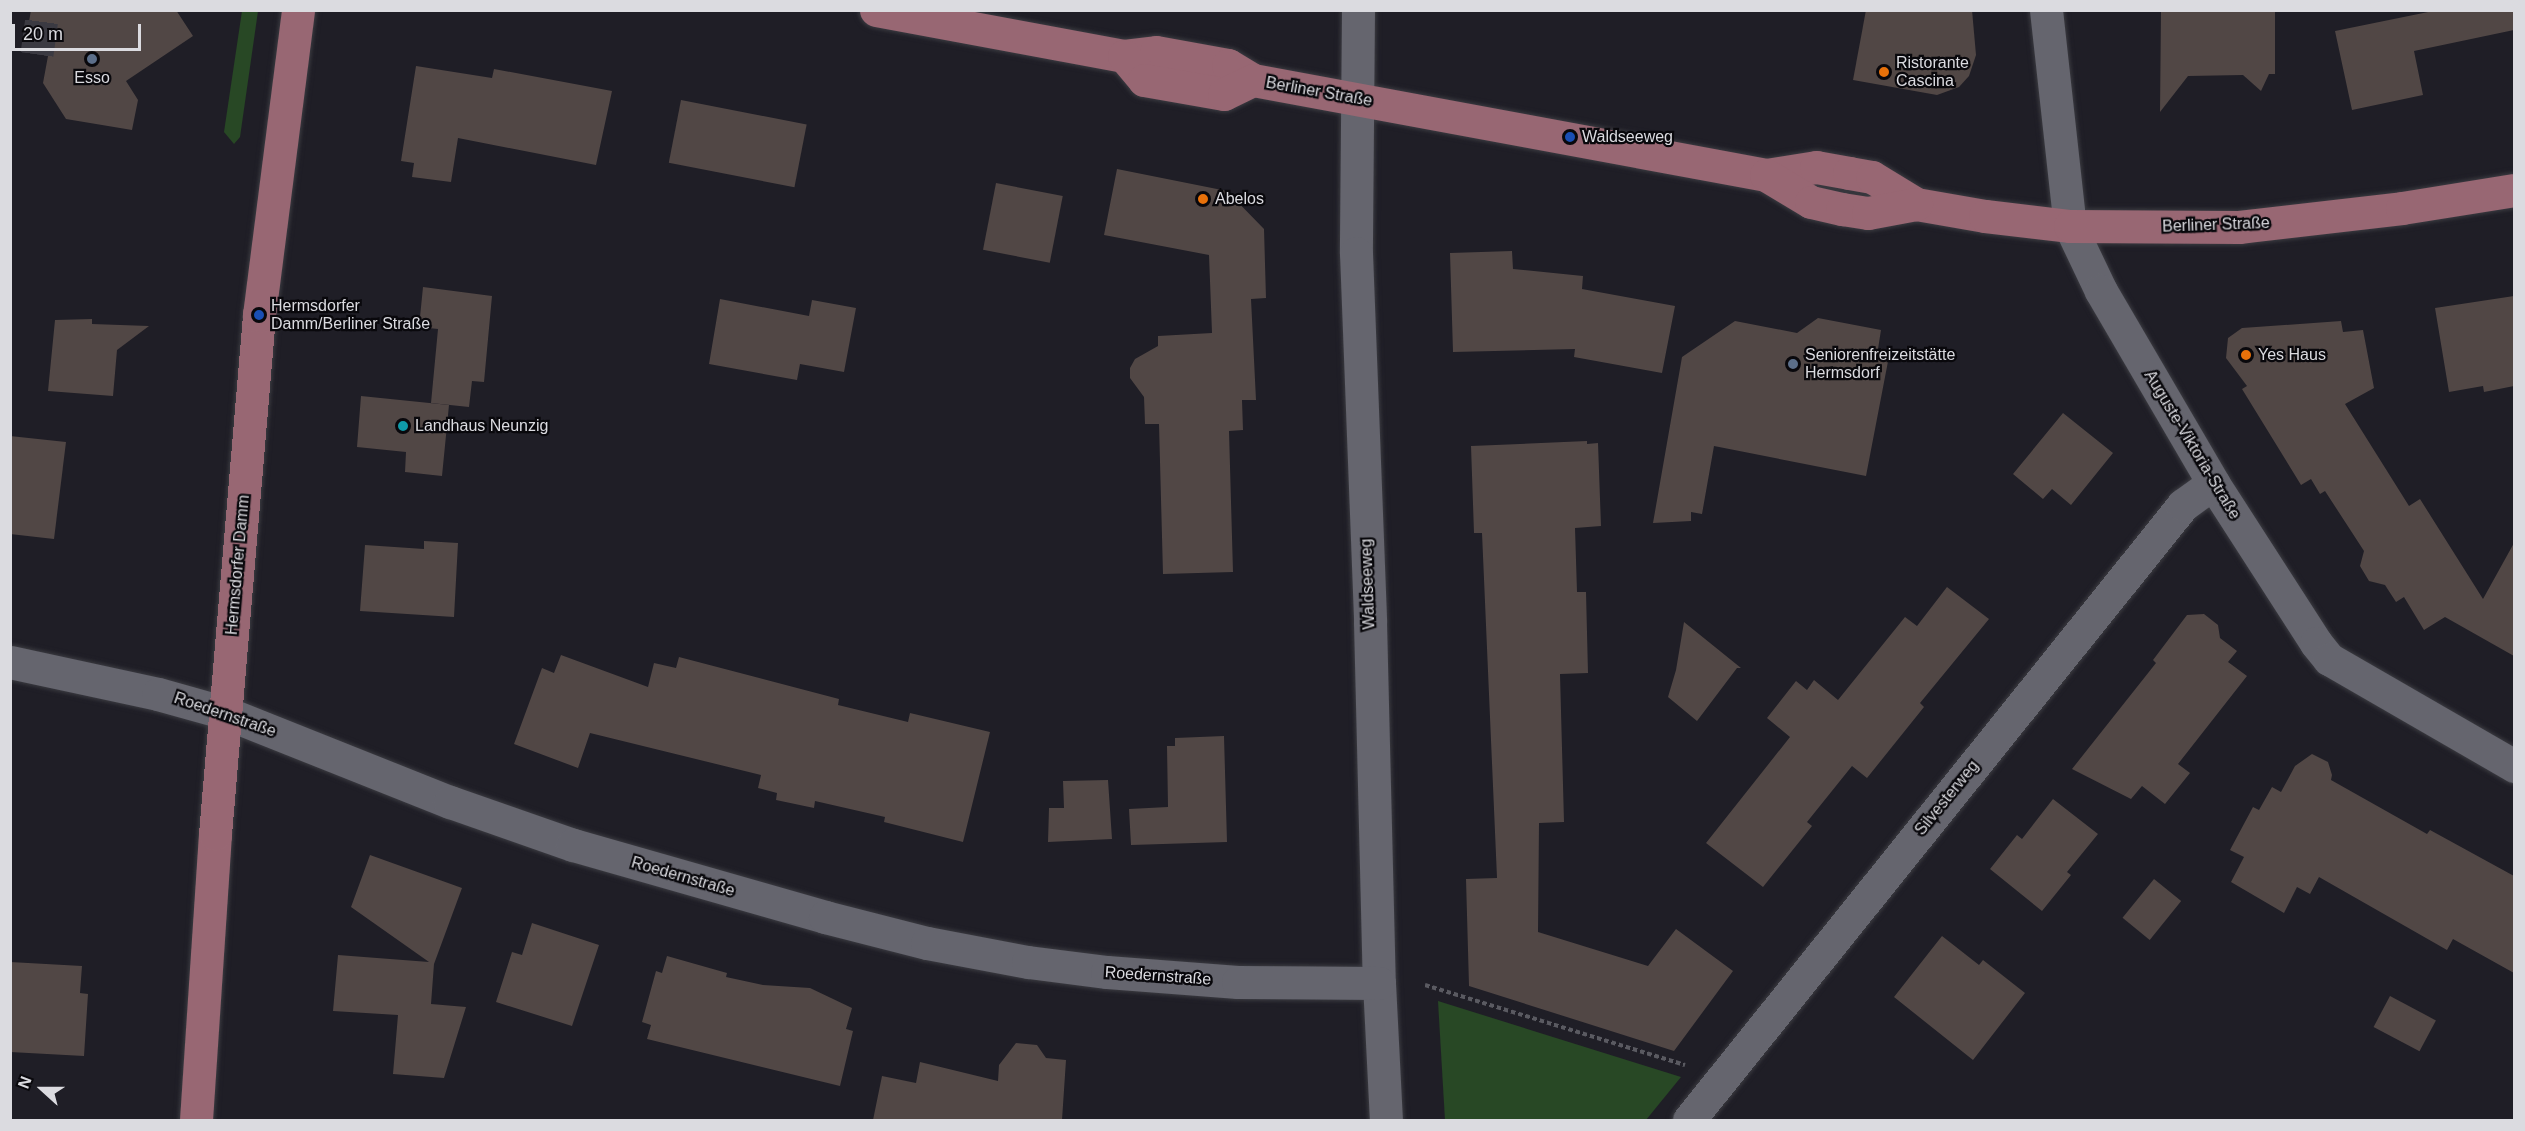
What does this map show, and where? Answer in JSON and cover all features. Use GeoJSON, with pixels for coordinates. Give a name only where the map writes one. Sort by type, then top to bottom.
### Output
{"type":"FeatureCollection","features":[{"type":"Feature","properties":{"kind":"main road","name":"Hermsdorfer Damm"},"geometry":{"type":"LineString","coordinates":[[196,1120],[215,834],[259,315],[298,10]]}},
{"type":"Feature","properties":{"kind":"main road","name":"Berliner Straße"},"geometry":{"type":"LineString","coordinates":[[876,10],[1124,56],[1156,52],[1228,65],[1253,80],[1766,175],[1812,202],[1868,213],[1916,204],[1986,216],[2070,226],[2239,227],[2402,208],[2514,190]]}},
{"type":"Feature","properties":{"kind":"street","name":"Waldseeweg"},"geometry":{"type":"LineString","coordinates":[[1358,10],[1356,253],[1370,622],[1379,983],[1386,1120]]}},
{"type":"Feature","properties":{"kind":"street","name":"Auguste-Viktoria-Straße"},"geometry":{"type":"LineString","coordinates":[[2046,10],[2070,226],[2101,291],[2213,483],[2316,643],[2330,659],[2514,766]]}},
{"type":"Feature","properties":{"kind":"street","name":"Silvesterweg"},"geometry":{"type":"LineString","coordinates":[[1689,1120],[2183,504],[2213,483]]}},
{"type":"Feature","properties":{"kind":"street","name":"Roedernstraße"},"geometry":{"type":"LineString","coordinates":[[10,662],[158,694],[226,713],[450,802],[573,845],[814,914],[927,943],[1028,962],[1107,972],[1238,982],[1379,983]]}},
{"type":"Feature","properties":{"kind":"path"},"geometry":{"type":"LineString","coordinates":[[1425,985],[1694,1068]]}},
{"type":"Feature","properties":{"kind":"green space"},"geometry":{"type":"Polygon","coordinates":[[[242,11],[258,11],[240,137],[234,144],[224,132],[242,11]]]}},
{"type":"Feature","properties":{"kind":"green space"},"geometry":{"type":"Polygon","coordinates":[[[1438,1001],[1681,1077],[1646,1120],[1445,1120],[1438,1001]]]}},
{"type":"Feature","properties":{"kind":"building"},"geometry":{"type":"Polygon","coordinates":[[[31,10],[176,10],[193,36],[126,81],[138,100],[132,130],[66,119],[43,83],[48,56],[24,51],[31,10]]]}},
{"type":"Feature","properties":{"kind":"building"},"geometry":{"type":"Polygon","coordinates":[[[1866,10],[1972,10],[1976,55],[1969,76],[1959,87],[1937,95],[1853,80],[1866,10]]]}},
{"type":"Feature","properties":{"kind":"building"},"geometry":{"type":"Polygon","coordinates":[[[2161,10],[2275,10],[2275,74],[2269,74],[2261,91],[2243,75],[2188,76],[2160,112],[2161,10]]]}},
{"type":"Feature","properties":{"kind":"building"},"geometry":{"type":"Polygon","coordinates":[[[2438,10],[2514,10],[2514,30],[2414,51],[2423,95],[2352,110],[2335,31],[2438,10]]]}},
{"type":"Feature","properties":{"kind":"building"},"geometry":{"type":"Polygon","coordinates":[[[416,66],[492,78],[494,69],[612,91],[596,165],[458,138],[451,182],[412,177],[414,163],[401,161],[416,66]]]}},
{"type":"Feature","properties":{"kind":"building"},"geometry":{"type":"Polygon","coordinates":[[[681,100],[807,124],[794,187],[669,163],[681,100]]]}},
{"type":"Feature","properties":{"kind":"building"},"geometry":{"type":"Polygon","coordinates":[[[1117,169],[1227,191],[1264,229],[1266,298],[1251,299],[1256,400],[1242,400],[1243,430],[1229,431],[1233,572],[1163,574],[1159,424],[1145,424],[1144,397],[1130,378],[1130,368],[1135,359],[1158,346],[1158,336],[1212,333],[1209,255],[1104,235],[1117,169]]]}},
{"type":"Feature","properties":{"kind":"building"},"geometry":{"type":"Polygon","coordinates":[[[996,183],[1063,196],[1050,263],[983,250],[996,183]]]}},
{"type":"Feature","properties":{"kind":"building"},"geometry":{"type":"Polygon","coordinates":[[[1512,251],[1513,269],[1583,276],[1582,289],[1675,306],[1662,373],[1574,357],[1575,349],[1453,352],[1450,253],[1512,251]]]}},
{"type":"Feature","properties":{"kind":"building"},"geometry":{"type":"Polygon","coordinates":[[[423,287],[492,296],[484,382],[472,381],[469,407],[431,403],[438,329],[419,327],[423,287]]]}},
{"type":"Feature","properties":{"kind":"building"},"geometry":{"type":"Polygon","coordinates":[[[2514,296],[2514,386],[2484,392],[2483,386],[2449,392],[2435,308],[2514,296]]]}},
{"type":"Feature","properties":{"kind":"building"},"geometry":{"type":"Polygon","coordinates":[[[720,299],[809,316],[812,300],[856,308],[844,372],[800,364],[797,380],[709,364],[720,299]]]}},
{"type":"Feature","properties":{"kind":"building"},"geometry":{"type":"Polygon","coordinates":[[[1818,318],[1881,330],[1878,349],[1890,351],[1866,476],[1714,446],[1702,514],[1691,512],[1691,521],[1653,523],[1682,357],[1735,321],[1797,333],[1818,318]]]}},
{"type":"Feature","properties":{"kind":"building"},"geometry":{"type":"Polygon","coordinates":[[[92,319],[92,324],[149,326],[117,350],[113,396],[48,391],[55,320],[92,319]]]}},
{"type":"Feature","properties":{"kind":"building"},"geometry":{"type":"Polygon","coordinates":[[[2341,321],[2343,332],[2363,330],[2374,388],[2345,404],[2409,506],[2420,499],[2483,599],[2514,543],[2514,656],[2445,617],[2424,630],[2404,597],[2396,602],[2385,585],[2369,581],[2360,566],[2364,551],[2325,491],[2320,494],[2311,479],[2301,485],[2242,389],[2247,386],[2226,358],[2228,338],[2242,328],[2341,321]]]}},
{"type":"Feature","properties":{"kind":"building","name":"Landhaus Neunzig"},"geometry":{"type":"Polygon","coordinates":[[[361,396],[449,405],[442,476],[405,472],[406,452],[357,447],[361,396]]]}},
{"type":"Feature","properties":{"kind":"building"},"geometry":{"type":"Polygon","coordinates":[[[2063,413],[2113,453],[2071,505],[2052,489],[2043,499],[2013,474],[2063,413]]]}},
{"type":"Feature","properties":{"kind":"building"},"geometry":{"type":"Polygon","coordinates":[[[10,436],[66,442],[54,539],[10,534],[10,436]]]}},
{"type":"Feature","properties":{"kind":"building"},"geometry":{"type":"Polygon","coordinates":[[[1587,441],[1587,444],[1598,443],[1601,526],[1575,528],[1577,592],[1586,592],[1588,673],[1560,674],[1564,822],[1539,823],[1538,932],[1648,966],[1676,929],[1733,971],[1674,1051],[1469,986],[1466,879],[1497,878],[1482,533],[1474,533],[1471,446],[1587,441]]]}},
{"type":"Feature","properties":{"kind":"building"},"geometry":{"type":"Polygon","coordinates":[[[424,541],[458,543],[454,617],[360,611],[365,545],[424,549],[424,541]]]}},
{"type":"Feature","properties":{"kind":"building"},"geometry":{"type":"Polygon","coordinates":[[[1947,587],[1989,619],[1920,703],[1924,707],[1867,778],[1852,766],[1807,822],[1812,826],[1763,887],[1706,843],[1790,737],[1767,718],[1796,681],[1807,690],[1814,680],[1838,700],[1905,617],[1917,626],[1947,587]]]}},
{"type":"Feature","properties":{"kind":"building"},"geometry":{"type":"Polygon","coordinates":[[[2204,614],[2218,625],[2220,638],[2237,651],[2228,662],[2247,676],[2178,764],[2190,773],[2165,804],[2142,786],[2131,799],[2072,769],[2156,663],[2153,660],[2187,615],[2204,614]]]}},
{"type":"Feature","properties":{"kind":"building"},"geometry":{"type":"Polygon","coordinates":[[[1684,622],[1741,668],[1737,668],[1697,721],[1668,697],[1676,670],[1684,622]]]}},
{"type":"Feature","properties":{"kind":"building"},"geometry":{"type":"Polygon","coordinates":[[[561,655],[648,687],[654,663],[676,668],[679,657],[839,699],[838,705],[908,722],[910,713],[990,732],[963,842],[884,822],[885,817],[815,801],[814,808],[776,800],[777,793],[758,788],[761,775],[590,733],[578,768],[514,744],[542,668],[554,673],[561,655]]]}},
{"type":"Feature","properties":{"kind":"building"},"geometry":{"type":"Polygon","coordinates":[[[1224,736],[1227,842],[1131,845],[1129,809],[1168,807],[1167,746],[1175,746],[1175,738],[1224,736]]]}},
{"type":"Feature","properties":{"kind":"building"},"geometry":{"type":"Polygon","coordinates":[[[2312,754],[2328,762],[2332,775],[2331,780],[2427,834],[2430,830],[2514,876],[2514,973],[2453,939],[2447,950],[2319,877],[2310,894],[2297,887],[2284,913],[2231,882],[2244,857],[2230,850],[2253,807],[2259,810],[2272,787],[2281,792],[2295,766],[2312,754]]]}},
{"type":"Feature","properties":{"kind":"building"},"geometry":{"type":"Polygon","coordinates":[[[1108,780],[1112,839],[1048,842],[1049,808],[1064,808],[1063,781],[1108,780]]]}},
{"type":"Feature","properties":{"kind":"building"},"geometry":{"type":"Polygon","coordinates":[[[2053,799],[2098,834],[2067,872],[2071,875],[2042,911],[1990,869],[2017,835],[2022,839],[2053,799]]]}},
{"type":"Feature","properties":{"kind":"building"},"geometry":{"type":"Polygon","coordinates":[[[370,855],[462,888],[434,964],[431,1004],[466,1007],[444,1078],[393,1074],[398,1015],[333,1011],[338,955],[429,962],[351,907],[370,855]]]}},
{"type":"Feature","properties":{"kind":"building"},"geometry":{"type":"Polygon","coordinates":[[[2154,879],[2181,901],[2150,940],[2123,918],[2154,879]]]}},
{"type":"Feature","properties":{"kind":"building"},"geometry":{"type":"Polygon","coordinates":[[[532,923],[599,945],[572,1026],[496,1002],[512,952],[522,955],[532,923]]]}},
{"type":"Feature","properties":{"kind":"building"},"geometry":{"type":"Polygon","coordinates":[[[1942,936],[1979,965],[1983,960],[2025,993],[1973,1060],[1894,997],[1942,936]]]}},
{"type":"Feature","properties":{"kind":"building"},"geometry":{"type":"Polygon","coordinates":[[[667,956],[727,973],[726,977],[763,985],[810,988],[852,1008],[846,1029],[853,1031],[840,1086],[647,1039],[651,1025],[642,1022],[656,971],[662,973],[667,956]]]}},
{"type":"Feature","properties":{"kind":"building"},"geometry":{"type":"Polygon","coordinates":[[[10,962],[82,966],[80,993],[88,994],[84,1056],[10,1052],[10,962]]]}},
{"type":"Feature","properties":{"kind":"building"},"geometry":{"type":"Polygon","coordinates":[[[2390,996],[2436,1020],[2419,1051],[2374,1027],[2390,996]]]}},
{"type":"Feature","properties":{"kind":"building"},"geometry":{"type":"Polygon","coordinates":[[[1016,1043],[1037,1045],[1046,1058],[1066,1060],[1062,1120],[873,1120],[882,1076],[916,1083],[920,1062],[998,1081],[999,1065],[1016,1043]]]}},
{"type":"Feature","properties":{"kind":"tunnel"},"geometry":{"type":"LineString","coordinates":[[37,54],[43,10]]}},
{"type":"Feature","properties":{"kind":"place","name":"Esso"},"geometry":{"type":"Point","coordinates":[92,59]}},
{"type":"Feature","properties":{"kind":"place","name":"Ristorante Cascina"},"geometry":{"type":"Point","coordinates":[1884,72]}},
{"type":"Feature","properties":{"kind":"place","name":"Waldseeweg"},"geometry":{"type":"Point","coordinates":[1570,137]}},
{"type":"Feature","properties":{"kind":"place","name":"Abelos"},"geometry":{"type":"Point","coordinates":[1203,199]}},
{"type":"Feature","properties":{"kind":"place","name":"Hermsdorfer Damm/Berliner Straße"},"geometry":{"type":"Point","coordinates":[259,315]}},
{"type":"Feature","properties":{"kind":"place","name":"Yes Haus"},"geometry":{"type":"Point","coordinates":[2246,355]}},
{"type":"Feature","properties":{"kind":"place","name":"Seniorenfreizeitstätte Hermsdorf"},"geometry":{"type":"Point","coordinates":[1793,364]}},
{"type":"Feature","properties":{"kind":"place","name":"Landhaus Neunzig"},"geometry":{"type":"Point","coordinates":[403,426]}}]}
